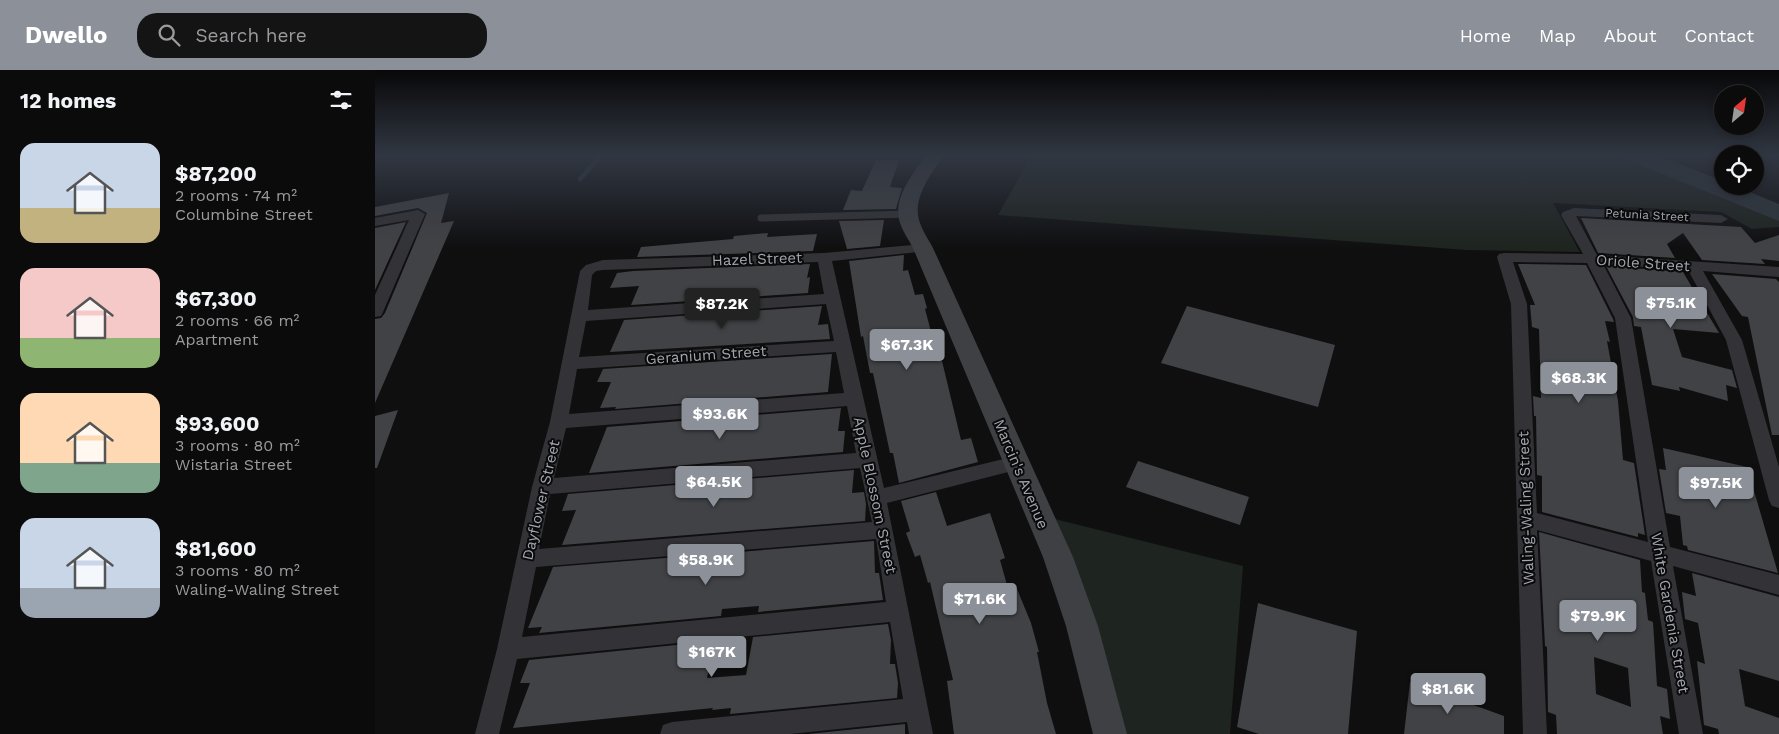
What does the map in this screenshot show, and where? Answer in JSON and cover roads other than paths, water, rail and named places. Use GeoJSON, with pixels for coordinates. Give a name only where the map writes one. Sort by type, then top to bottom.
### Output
{"type":"FeatureCollection","features":[{"type":"Feature","properties":{"kind":"main road"},"geometry":{"type":"LineString","coordinates":[[909,218],[909,204],[916,186]]}},
{"type":"Feature","properties":{"kind":"main road","name":"Marcin's Avenue"},"geometry":{"type":"LineString","coordinates":[[909,218],[1058,557],[1082,626],[1110,734]]}},
{"type":"Feature","properties":{"kind":"street","name":"Petunia Street"},"geometry":{"type":"LineString","coordinates":[[1573,212],[1721,219]]}},
{"type":"Feature","properties":{"kind":"street","name":"White Gardenia Street"},"geometry":{"type":"LineString","coordinates":[[1573,212],[1568,215],[1615,298],[1623,318],[1635,404],[1691,734]]}},
{"type":"Feature","properties":{"kind":"street"},"geometry":{"type":"LineString","coordinates":[[375,222],[418,214],[375,312]]}},
{"type":"Feature","properties":{"kind":"street","name":"Hazel Street"},"geometry":{"type":"LineString","coordinates":[[591,268],[603,265],[824,257],[923,248]]}},
{"type":"Feature","properties":{"kind":"street","name":"Oriole Street"},"geometry":{"type":"LineString","coordinates":[[1507,256],[1593,259],[1779,272]]}},
{"type":"Feature","properties":{"kind":"street","name":"Waling-Waling Street"},"geometry":{"type":"LineString","coordinates":[[1507,256],[1504,259],[1519,304],[1535,734]]}},
{"type":"Feature","properties":{"kind":"street","name":"Apple Blossom Street"},"geometry":{"type":"LineString","coordinates":[[824,257],[867,460],[884,530],[921,734]]}},
{"type":"Feature","properties":{"kind":"street"},"geometry":{"type":"LineString","coordinates":[[1693,266],[1734,340],[1779,500]]}},
{"type":"Feature","properties":{"kind":"street","name":"Dayflower Street"},"geometry":{"type":"LineString","coordinates":[[487,734],[508,649],[542,487],[559,422],[585,274],[591,268]]}},
{"type":"Feature","properties":{"kind":"street"},"geometry":{"type":"LineString","coordinates":[[579,316],[832,299]]}},
{"type":"Feature","properties":{"kind":"street","name":"Geranium Street"},"geometry":{"type":"LineString","coordinates":[[570,364],[842,346]]}},
{"type":"Feature","properties":{"kind":"street"},"geometry":{"type":"LineString","coordinates":[[559,422],[854,399]]}},
{"type":"Feature","properties":{"kind":"street"},"geometry":{"type":"LineString","coordinates":[[542,487],[867,460]]}},
{"type":"Feature","properties":{"kind":"street"},"geometry":{"type":"LineString","coordinates":[[877,498],[1017,463]]}},
{"type":"Feature","properties":{"kind":"street"},"geometry":{"type":"LineString","coordinates":[[1527,519],[1779,586]]}},
{"type":"Feature","properties":{"kind":"street"},"geometry":{"type":"LineString","coordinates":[[528,559],[884,530]]}},
{"type":"Feature","properties":{"kind":"street"},"geometry":{"type":"LineString","coordinates":[[508,649],[898,611]]}},
{"type":"Feature","properties":{"kind":"street"},"geometry":{"type":"LineString","coordinates":[[672,734],[917,709]]}},
{"type":"Feature","properties":{"kind":"lane"},"geometry":{"type":"LineString","coordinates":[[761,218],[909,218]]}},
{"type":"Feature","properties":{"kind":"waterway"},"geometry":{"type":"LineString","coordinates":[[1712,186],[1779,213]]}}]}
